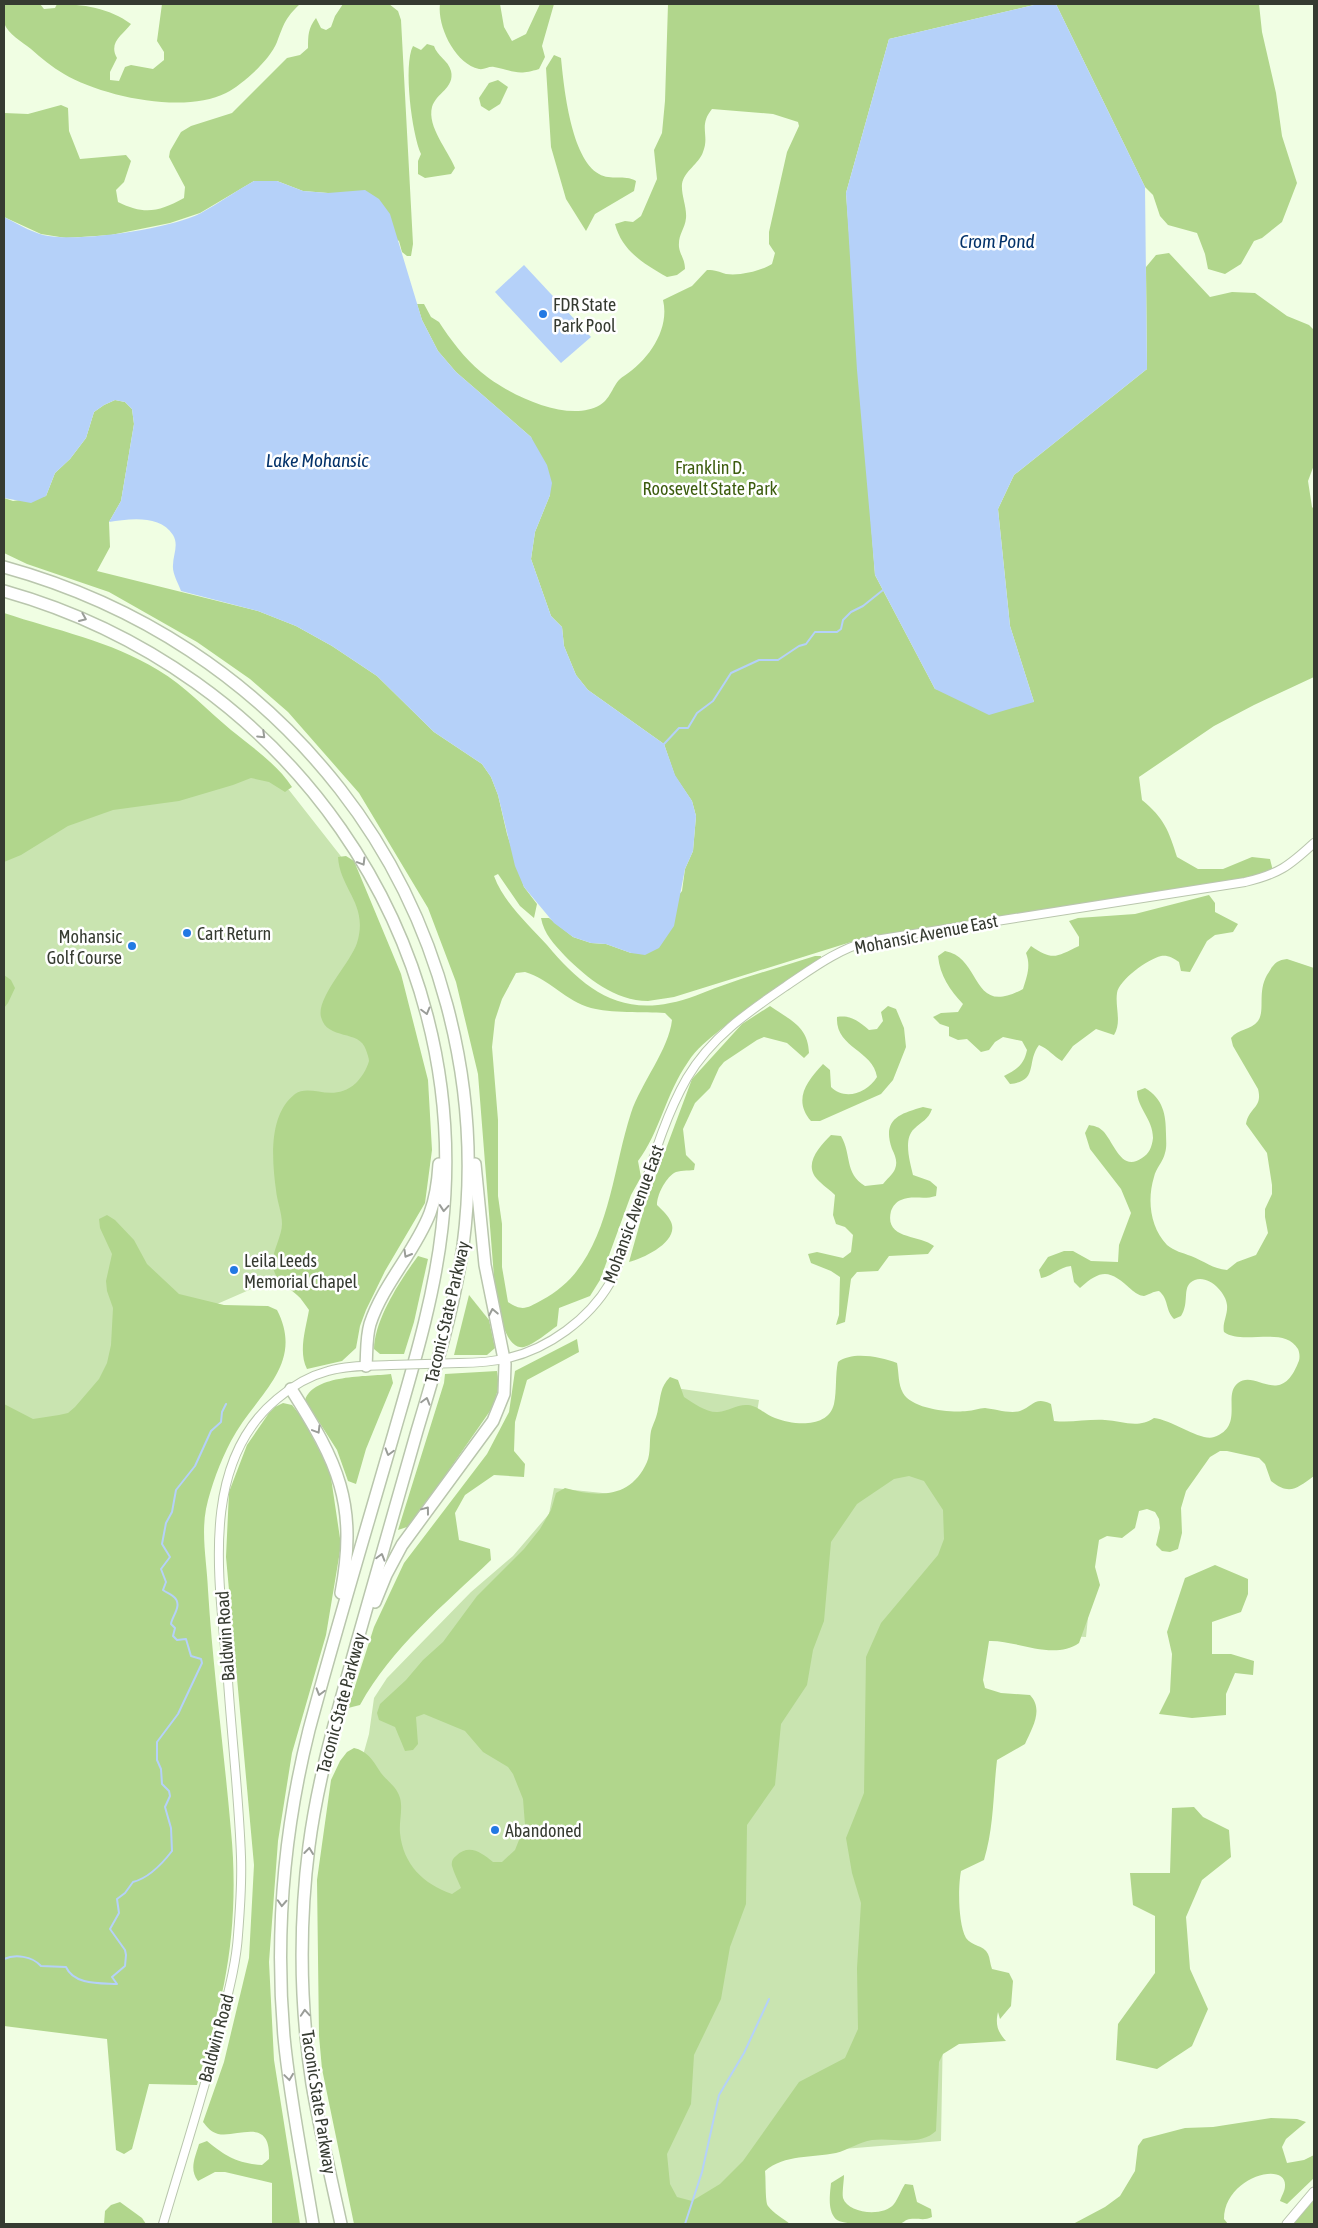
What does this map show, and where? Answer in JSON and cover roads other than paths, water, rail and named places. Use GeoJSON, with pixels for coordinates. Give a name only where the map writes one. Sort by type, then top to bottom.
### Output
{"type":"FeatureCollection","features":[{"type":"Feature","properties":{"kind":"highway","name":"Taconic State Parkway"},"geometry":{"type":"LineString","coordinates":[[4,567],[85,594],[171,638],[211,664],[249,693],[301,743],[352,804],[374,837],[398,879],[418,922],[435,966],[449,1012],[459,1058],[467,1130],[468,1178],[459,1272],[443,1342],[326,1754],[316,1801],[307,1871],[303,1934],[304,1989],[310,2067],[320,2129],[340,2224]]}},
{"type":"Feature","properties":{"kind":"highway","name":"Taconic State Parkway"},"geometry":{"type":"LineString","coordinates":[[4,591],[81,617],[124,637],[165,660],[204,686],[241,716],[275,748],[336,821],[385,903],[398,932],[426,1014],[437,1060],[446,1154],[445,1202],[433,1288],[407,1388],[305,1745],[287,1846],[281,1918],[281,1991],[286,2055],[313,2224]]}},
{"type":"Feature","properties":{"kind":"highway"},"geometry":{"type":"LineString","coordinates":[[351,1663],[396,1554],[499,1410],[505,1389],[504,1359],[486,1271],[476,1190],[472,1123],[459,1058]]}},
{"type":"Feature","properties":{"kind":"highway"},"geometry":{"type":"LineString","coordinates":[[366,1366],[367,1339],[375,1311],[432,1208],[438,1178],[443,1107]]}},
{"type":"Feature","properties":{"kind":"highway"},"geometry":{"type":"LineString","coordinates":[[291,1388],[329,1452],[339,1479],[346,1512],[348,1540],[346,1569],[328,1661]]}},
{"type":"Feature","properties":{"kind":"main road"},"geometry":{"type":"LineString","coordinates":[[1287,2224],[1314,2192]]}},
{"type":"Feature","properties":{"kind":"street","name":"Mohansic Avenue East"},"geometry":{"type":"LineString","coordinates":[[596,1303],[615,1272],[672,1110],[696,1063],[716,1039],[739,1019],[829,958],[850,947],[881,939],[1244,882],[1281,870],[1297,859],[1314,843]]}},
{"type":"Feature","properties":{"kind":"street","name":"Baldwin Road"},"geometry":{"type":"LineString","coordinates":[[163,2224],[213,2056],[233,1975],[238,1938],[242,1859],[220,1581],[220,1545],[222,1504],[230,1467],[242,1439],[264,1410],[291,1388],[312,1376],[327,1371],[366,1366],[459,1363],[504,1359],[524,1354],[551,1340],[573,1325],[596,1303]]}},
{"type":"Feature","properties":{"kind":"water","name":"Crom Pond"},"geometry":{"type":"Polygon","coordinates":[[[1038,4],[1056,4],[1145,187],[1147,369],[1014,475],[998,509],[1010,626],[1034,702],[989,715],[935,689],[875,575],[857,370],[846,193],[889,39],[1038,4]]]}},
{"type":"Feature","properties":{"kind":"water","name":"Lake Mohansic"},"geometry":{"type":"Polygon","coordinates":[[[254,181],[277,181],[303,191],[328,193],[365,190],[379,199],[390,214],[422,320],[438,351],[456,372],[531,437],[547,465],[552,483],[550,495],[535,532],[531,559],[551,616],[562,627],[564,646],[576,675],[588,690],[664,744],[675,775],[692,801],[696,816],[693,851],[685,869],[674,926],[659,948],[645,955],[631,953],[606,944],[591,943],[573,937],[554,923],[524,887],[515,866],[498,795],[491,777],[482,764],[434,732],[377,676],[332,646],[296,626],[258,611],[181,591],[173,568],[175,539],[167,528],[152,521],[134,519],[109,522],[121,501],[134,424],[132,409],[125,402],[115,400],[94,412],[86,438],[70,459],[55,473],[46,496],[31,503],[4,498],[4,217],[43,235],[78,237],[123,233],[187,219],[201,213],[254,181]]]}},
{"type":"Feature","properties":{"kind":"water","name":"FDR State Park Pool"},"geometry":{"type":"Polygon","coordinates":[[[524,265],[591,337],[561,363],[495,292],[524,265]]]}},
{"type":"Feature","properties":{"kind":"waterway"},"geometry":{"type":"LineString","coordinates":[[664,744],[679,728],[688,728],[697,713],[713,701],[731,673],[759,660],[778,660],[799,646],[806,644],[815,632],[837,632],[841,629],[843,620],[851,612],[863,606],[883,590]]}},
{"type":"Feature","properties":{"kind":"waterway"},"geometry":{"type":"LineString","coordinates":[[4,1959],[13,1957],[28,1958],[41,1966],[66,1967],[70,1973],[81,1980],[117,1984],[112,1977],[125,1966],[126,1955],[125,1950],[110,1929],[119,1913],[117,1899],[125,1893],[133,1882],[155,1870],[172,1851],[171,1828],[165,1807],[170,1796],[169,1791],[162,1784],[161,1769],[157,1760],[157,1742],[178,1714],[202,1663],[201,1659],[191,1656],[186,1639],[177,1640],[173,1636],[175,1628],[171,1624],[177,1603],[174,1597],[163,1590],[166,1582],[161,1569],[170,1557],[162,1544],[166,1523],[172,1512],[176,1490],[195,1466],[211,1431],[221,1422],[222,1412],[226,1404]]}},
{"type":"Feature","properties":{"kind":"waterway"},"geometry":{"type":"LineString","coordinates":[[685,2224],[702,2172],[719,2095],[744,2053],[769,1999]]}},
{"type":"Feature","properties":{"kind":"place","name":"FDR State Park Pool"},"geometry":{"type":"Point","coordinates":[543,314]}},
{"type":"Feature","properties":{"kind":"place","name":"Cart Return"},"geometry":{"type":"Point","coordinates":[187,933]}},
{"type":"Feature","properties":{"kind":"place","name":"Mohansic Golf Course"},"geometry":{"type":"Point","coordinates":[132,946]}},
{"type":"Feature","properties":{"kind":"place","name":"Leila Leeds Memorial Chapel"},"geometry":{"type":"Point","coordinates":[234,1270]}},
{"type":"Feature","properties":{"kind":"place","name":"Abandoned"},"geometry":{"type":"Point","coordinates":[495,1830]}},
{"type":"Feature","properties":{"kind":"park label","name":"Franklin D. Roosevelt State Park"},"geometry":{"type":"Point","coordinates":[710,477]}}]}
